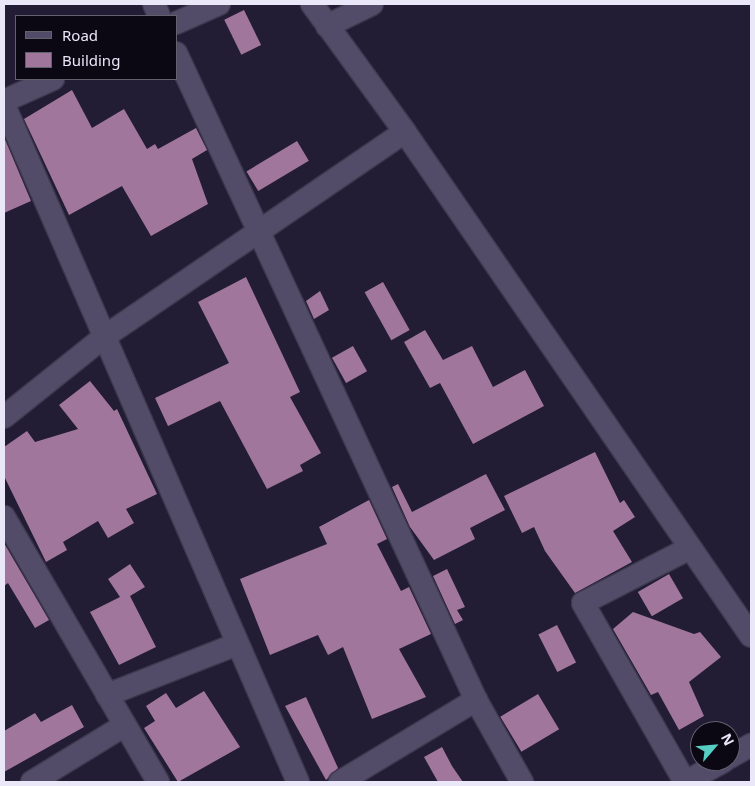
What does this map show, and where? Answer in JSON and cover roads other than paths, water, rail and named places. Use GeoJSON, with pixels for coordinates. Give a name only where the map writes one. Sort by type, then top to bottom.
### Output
{"type":"FeatureCollection","features":[{"type":"Feature","properties":{"kind":"street"},"geometry":{"type":"LineString","coordinates":[[178,22],[218,4]]}},
{"type":"Feature","properties":{"kind":"street"},"geometry":{"type":"LineString","coordinates":[[312,4],[405,132],[751,636]]}},
{"type":"Feature","properties":{"kind":"street"},"geometry":{"type":"LineString","coordinates":[[327,26],[372,4]]}},
{"type":"Feature","properties":{"kind":"street"},"geometry":{"type":"LineString","coordinates":[[178,57],[256,230],[476,700],[522,782]]}},
{"type":"Feature","properties":{"kind":"street"},"geometry":{"type":"LineString","coordinates":[[52,80],[4,103],[298,782]]}},
{"type":"Feature","properties":{"kind":"street"},"geometry":{"type":"LineString","coordinates":[[4,417],[104,337],[256,230],[405,132]]}},
{"type":"Feature","properties":{"kind":"street"},"geometry":{"type":"LineString","coordinates":[[4,517],[158,782]]}},
{"type":"Feature","properties":{"kind":"street"},"geometry":{"type":"LineString","coordinates":[[690,548],[584,603],[685,782],[705,771]]}},
{"type":"Feature","properties":{"kind":"street"},"geometry":{"type":"LineString","coordinates":[[107,695],[237,644]]}},
{"type":"Feature","properties":{"kind":"street"},"geometry":{"type":"LineString","coordinates":[[340,782],[476,700]]}},
{"type":"Feature","properties":{"kind":"street"},"geometry":{"type":"LineString","coordinates":[[32,782],[125,725]]}},
{"type":"Feature","properties":{"kind":"street"},"geometry":{"type":"LineString","coordinates":[[740,751],[751,745]]}}]}
